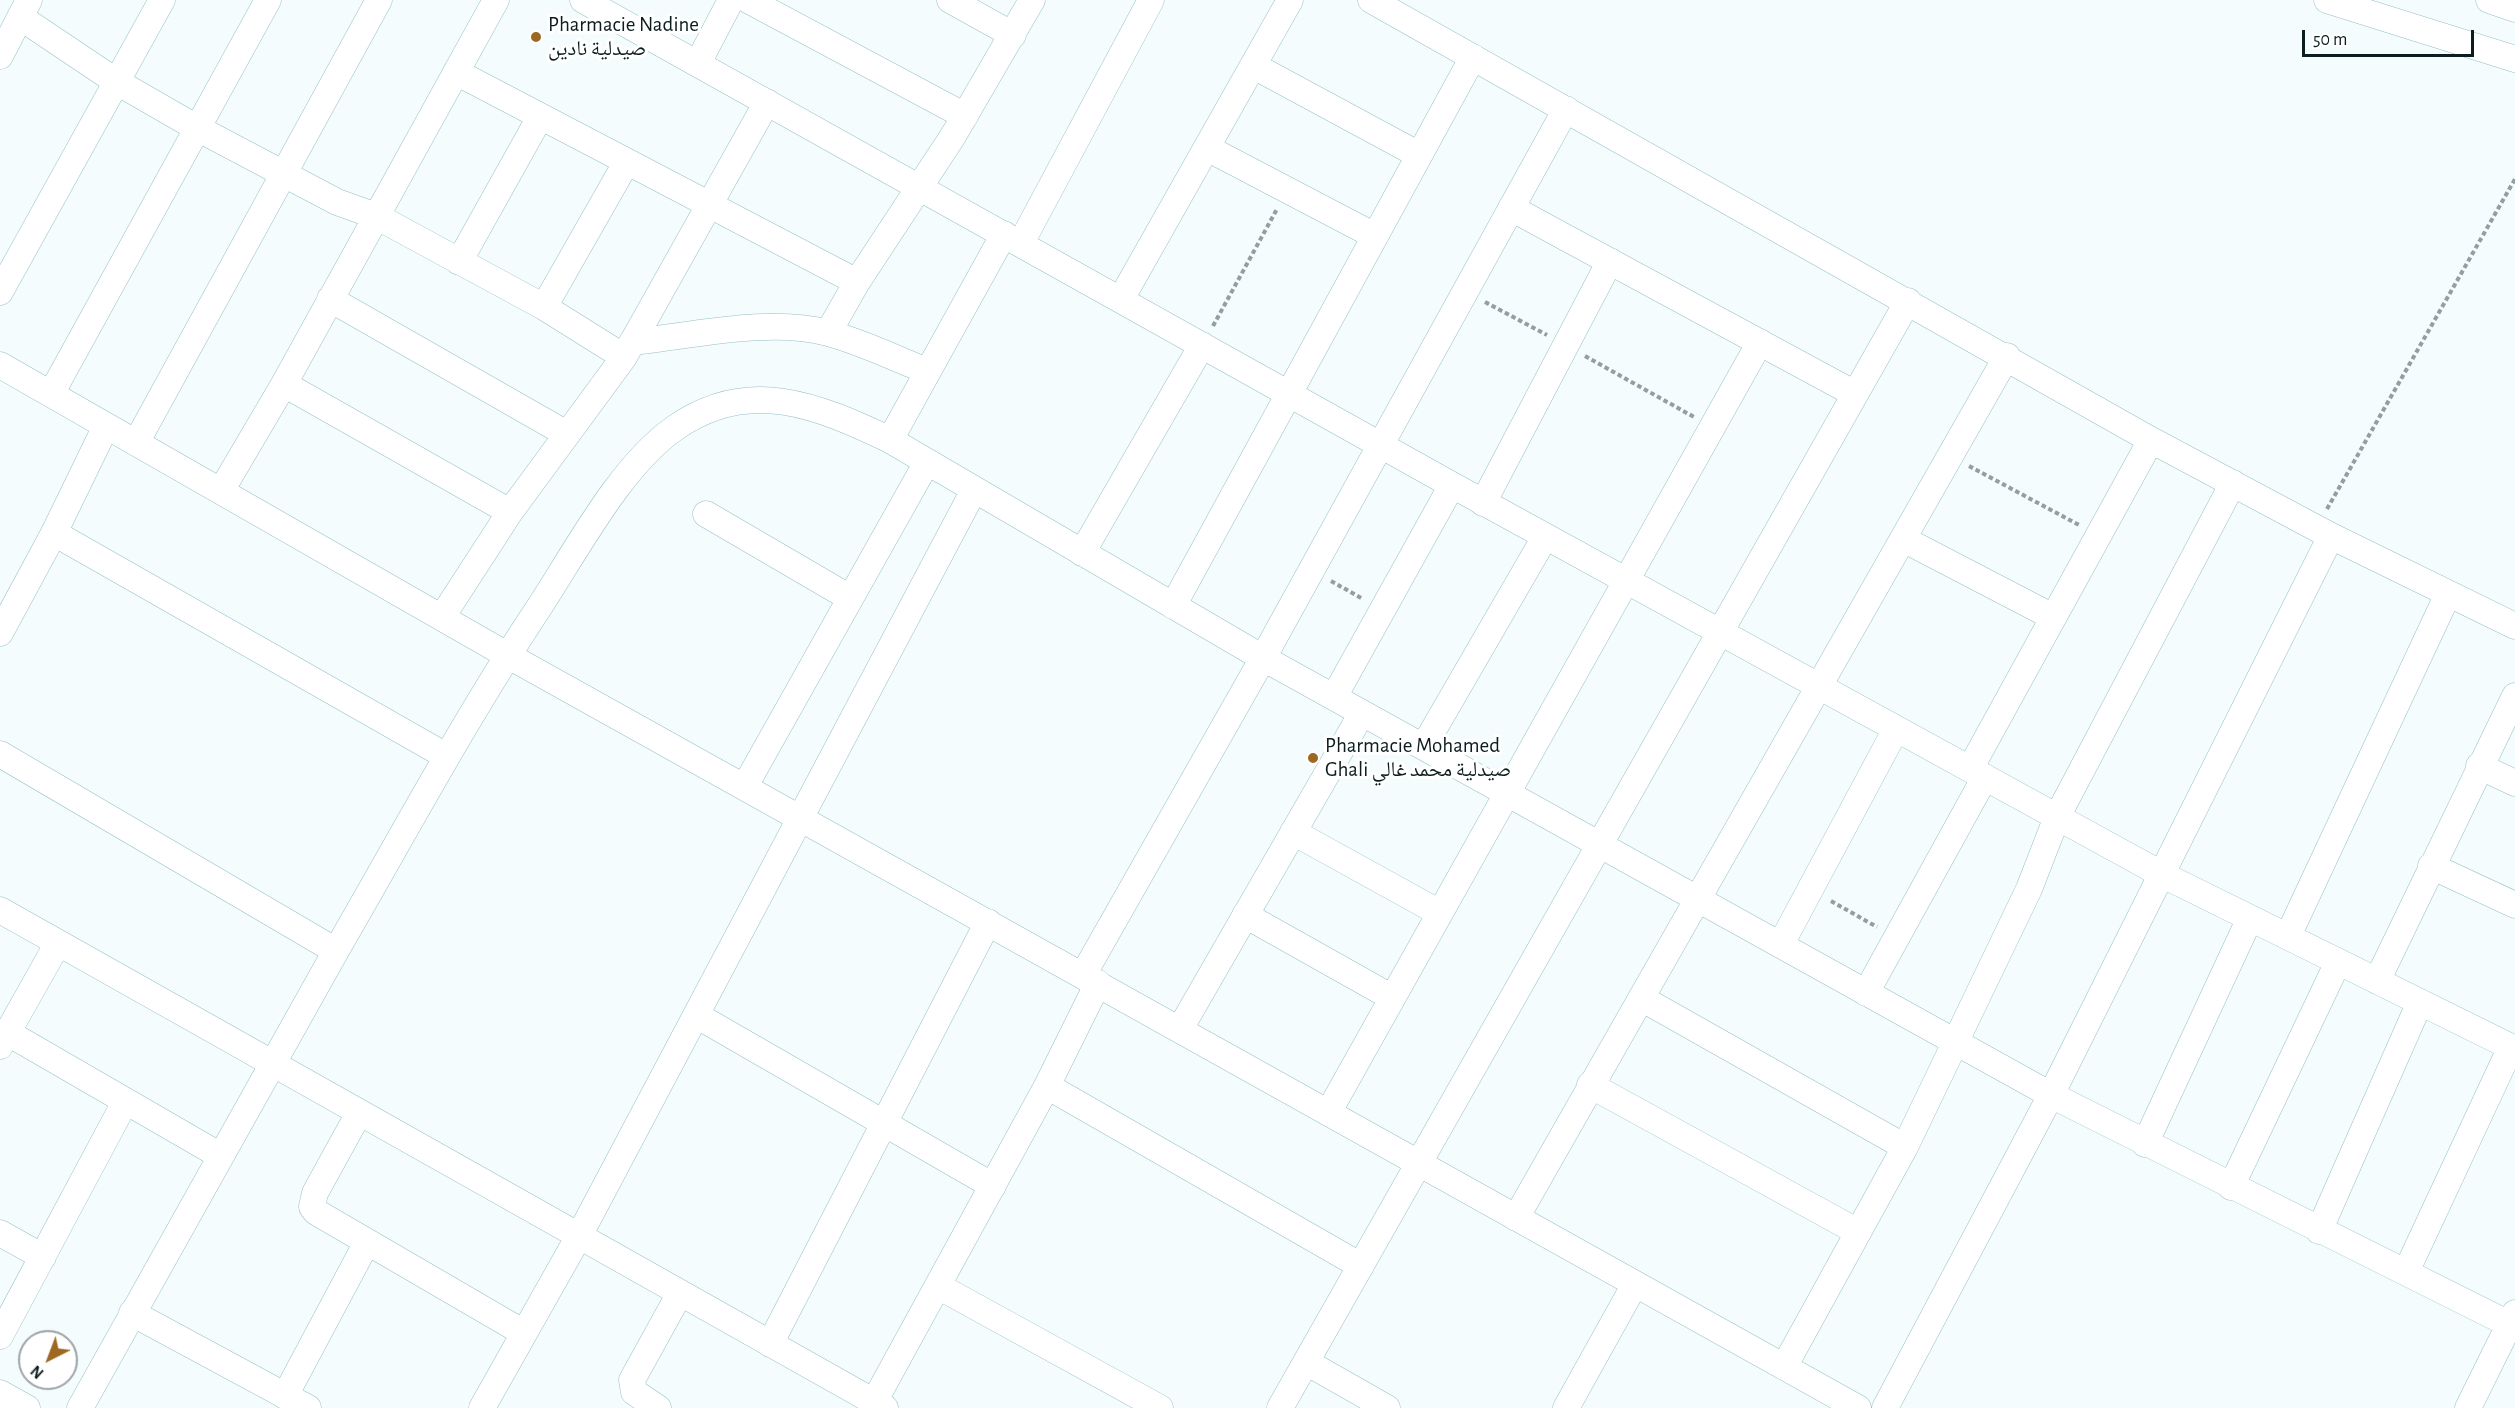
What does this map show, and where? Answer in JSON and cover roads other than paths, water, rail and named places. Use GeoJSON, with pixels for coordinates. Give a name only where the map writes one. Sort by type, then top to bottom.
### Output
{"type":"FeatureCollection","features":[{"type":"Feature","properties":{"kind":"street"},"geometry":{"type":"LineString","coordinates":[[0,292],[162,0]]}},
{"type":"Feature","properties":{"kind":"street"},"geometry":{"type":"LineString","coordinates":[[51,394],[268,0]]}},
{"type":"Feature","properties":{"kind":"street"},"geometry":{"type":"LineString","coordinates":[[136,443],[282,173],[379,0]]}},
{"type":"Feature","properties":{"kind":"street"},"geometry":{"type":"LineString","coordinates":[[221,491],[284,384],[496,0]]}},
{"type":"Feature","properties":{"kind":"street"},"geometry":{"type":"LineString","coordinates":[[583,0],[614,7],[698,63],[766,102],[920,186],[1452,486],[2163,875],[2513,1048],[2406,1272]]}},
{"type":"Feature","properties":{"kind":"street"},"geometry":{"type":"LineString","coordinates":[[698,63],[730,0]]}},
{"type":"Feature","properties":{"kind":"street"},"geometry":{"type":"LineString","coordinates":[[748,0],[965,116]]}},
{"type":"Feature","properties":{"kind":"street"},"geometry":{"type":"LineString","coordinates":[[950,0],[1013,35]]}},
{"type":"Feature","properties":{"kind":"street"},"geometry":{"type":"LineString","coordinates":[[828,333],[857,282],[965,116],[1032,0]]}},
{"type":"Feature","properties":{"kind":"street"},"geometry":{"type":"LineString","coordinates":[[890,440],[927,371],[1013,239],[1151,0]]}},
{"type":"Feature","properties":{"kind":"street"},"geometry":{"type":"LineString","coordinates":[[1121,299],[1290,0]]}},
{"type":"Feature","properties":{"kind":"street"},"geometry":{"type":"LineString","coordinates":[[1371,0],[2007,356],[2151,440],[2324,532],[2515,626]]}},
{"type":"Feature","properties":{"kind":"street"},"geometry":{"type":"LineString","coordinates":[[2327,0],[2515,59]]}},
{"type":"Feature","properties":{"kind":"street"},"geometry":{"type":"LineString","coordinates":[[2489,0],[2515,9]]}},
{"type":"Feature","properties":{"kind":"street"},"geometry":{"type":"LineString","coordinates":[[0,56],[25,8],[117,82],[197,128],[337,202],[376,216],[544,307],[628,349],[769,328],[828,333],[927,371]]}},
{"type":"Feature","properties":{"kind":"street"},"geometry":{"type":"LineString","coordinates":[[1173,606],[1473,57]]}},
{"type":"Feature","properties":{"kind":"street"},"geometry":{"type":"LineString","coordinates":[[1254,66],[1419,155]]}},
{"type":"Feature","properties":{"kind":"street"},"geometry":{"type":"LineString","coordinates":[[456,72],[857,282]]}},
{"type":"Feature","properties":{"kind":"street"},"geometry":{"type":"LineString","coordinates":[[442,617],[510,512],[628,349],[766,102]]}},
{"type":"Feature","properties":{"kind":"street"},"geometry":{"type":"LineString","coordinates":[[0,910],[770,1344],[868,1403],[938,1286],[1047,1086],[1091,979],[1311,570],[1566,109]]}},
{"type":"Feature","properties":{"kind":"street"},"geometry":{"type":"LineString","coordinates":[[459,262],[540,117]]}},
{"type":"Feature","properties":{"kind":"street"},"geometry":{"type":"LineString","coordinates":[[1207,148],[1375,236]]}},
{"type":"Feature","properties":{"kind":"street"},"geometry":{"type":"LineString","coordinates":[[544,307],[626,163]]}},
{"type":"Feature","properties":{"kind":"street"},"geometry":{"type":"LineString","coordinates":[[1511,208],[1855,394]]}},
{"type":"Feature","properties":{"kind":"street"},"geometry":{"type":"LineString","coordinates":[[1483,503],[1610,261]]}},
{"type":"Feature","properties":{"kind":"street"},"geometry":{"type":"LineString","coordinates":[[330,299],[566,433]]}},
{"type":"Feature","properties":{"kind":"street"},"geometry":{"type":"LineString","coordinates":[[1280,1408],[1420,1165],[1908,301]]}},
{"type":"Feature","properties":{"kind":"street"},"geometry":{"type":"LineString","coordinates":[[1328,1113],[1438,912],[1760,342]]}},
{"type":"Feature","properties":{"kind":"street"},"geometry":{"type":"LineString","coordinates":[[1082,553],[1202,345]]}},
{"type":"Feature","properties":{"kind":"street"},"geometry":{"type":"LineString","coordinates":[[1516,1218],[2007,356]]}},
{"type":"Feature","properties":{"kind":"street"},"geometry":{"type":"LineString","coordinates":[[0,365],[507,655],[801,816],[1420,1165],[1858,1408]]}},
{"type":"Feature","properties":{"kind":"street"},"geometry":{"type":"LineString","coordinates":[[284,384],[510,512]]}},
{"type":"Feature","properties":{"kind":"street"},"geometry":{"type":"LineString","coordinates":[[80,1408],[219,1155],[446,756],[507,655],[629,473],[675,427],[707,411],[737,402],[769,400],[805,404],[841,417],[890,440],[1263,658],[1781,944],[1953,1042],[2145,1144],[2319,1231],[2513,1321],[2468,1408]]}},
{"type":"Feature","properties":{"kind":"street"},"geometry":{"type":"LineString","coordinates":[[0,632],[54,533],[106,426]]}},
{"type":"Feature","properties":{"kind":"street"},"geometry":{"type":"LineString","coordinates":[[1866,993],[1978,773],[2053,617],[2151,440]]}},
{"type":"Feature","properties":{"kind":"street"},"geometry":{"type":"LineString","coordinates":[[745,786],[927,462]]}},
{"type":"Feature","properties":{"kind":"street"},"geometry":{"type":"LineString","coordinates":[[1784,1367],[1905,1147],[1953,1042],[2029,889],[2057,817],[2233,483]]}},
{"type":"Feature","properties":{"kind":"street"},"geometry":{"type":"LineString","coordinates":[[1334,697],[1452,486]]}},
{"type":"Feature","properties":{"kind":"street"},"geometry":{"type":"LineString","coordinates":[[482,1408],[579,1236],[974,490]]}},
{"type":"Feature","properties":{"kind":"street"},"geometry":{"type":"LineString","coordinates":[[705,514],[850,598]]}},
{"type":"Feature","properties":{"kind":"street"},"geometry":{"type":"LineString","coordinates":[[1885,1408],[2051,1095],[2163,875],[2324,532]]}},
{"type":"Feature","properties":{"kind":"street"},"geometry":{"type":"LineString","coordinates":[[54,533],[446,756]]}},
{"type":"Feature","properties":{"kind":"street"},"geometry":{"type":"LineString","coordinates":[[1424,746],[1545,537]]}},
{"type":"Feature","properties":{"kind":"street"},"geometry":{"type":"LineString","coordinates":[[1903,539],[2053,617]]}},
{"type":"Feature","properties":{"kind":"street"},"geometry":{"type":"LineString","coordinates":[[2288,936],[2448,594]]}},
{"type":"Feature","properties":{"kind":"street"},"geometry":{"type":"LineString","coordinates":[[2377,981],[2479,766],[2515,696]]}},
{"type":"Feature","properties":{"kind":"street"},"geometry":{"type":"LineString","coordinates":[[1180,1029],[1362,713]]}},
{"type":"Feature","properties":{"kind":"street"},"geometry":{"type":"LineString","coordinates":[[1781,944],[1896,729]]}},
{"type":"Feature","properties":{"kind":"street"},"geometry":{"type":"LineString","coordinates":[[0,754],[336,951]]}},
{"type":"Feature","properties":{"kind":"street"},"geometry":{"type":"LineString","coordinates":[[2479,766],[2515,783]]}},
{"type":"Feature","properties":{"kind":"street"},"geometry":{"type":"LineString","coordinates":[[1293,832],[1438,912]]}},
{"type":"Feature","properties":{"kind":"street"},"geometry":{"type":"LineString","coordinates":[[2431,866],[2515,905]]}},
{"type":"Feature","properties":{"kind":"street"},"geometry":{"type":"LineString","coordinates":[[1245,915],[1391,998]]}},
{"type":"Feature","properties":{"kind":"street"},"geometry":{"type":"LineString","coordinates":[[2145,1144],[2250,918]]}},
{"type":"Feature","properties":{"kind":"street"},"geometry":{"type":"LineString","coordinates":[[770,1344],[988,922]]}},
{"type":"Feature","properties":{"kind":"street"},"geometry":{"type":"LineString","coordinates":[[58,943],[4,1040],[125,1102],[219,1155]]}},
{"type":"Feature","properties":{"kind":"street"},"geometry":{"type":"LineString","coordinates":[[2231,1187],[2338,962]]}},
{"type":"Feature","properties":{"kind":"street"},"geometry":{"type":"LineString","coordinates":[[1641,998],[1905,1147]]}},
{"type":"Feature","properties":{"kind":"street"},"geometry":{"type":"LineString","coordinates":[[2319,1231],[2420,1002]]}},
{"type":"Feature","properties":{"kind":"street"},"geometry":{"type":"LineString","coordinates":[[696,1016],[885,1122],[993,1186]]}},
{"type":"Feature","properties":{"kind":"street"},"geometry":{"type":"LineString","coordinates":[[1590,1085],[1858,1232]]}},
{"type":"Feature","properties":{"kind":"street"},"geometry":{"type":"LineString","coordinates":[[1047,1086],[1361,1266]]}},
{"type":"Feature","properties":{"kind":"street"},"geometry":{"type":"LineString","coordinates":[[0,1336],[125,1102]]}},
{"type":"Feature","properties":{"kind":"street"},"geometry":{"type":"LineString","coordinates":[[359,1113],[315,1193],[312,1207],[322,1216],[524,1333]]}},
{"type":"Feature","properties":{"kind":"street"},"geometry":{"type":"LineString","coordinates":[[0,1233],[43,1257]]}},
{"type":"Feature","properties":{"kind":"street"},"geometry":{"type":"LineString","coordinates":[[285,1396],[367,1242]]}},
{"type":"Feature","properties":{"kind":"street"},"geometry":{"type":"LineString","coordinates":[[1566,1408],[1635,1284]]}},
{"type":"Feature","properties":{"kind":"street"},"geometry":{"type":"LineString","coordinates":[[938,1286],[1160,1408]]}},
{"type":"Feature","properties":{"kind":"street"},"geometry":{"type":"LineString","coordinates":[[658,1408],[634,1392],[632,1380],[680,1293]]}},
{"type":"Feature","properties":{"kind":"street"},"geometry":{"type":"LineString","coordinates":[[132,1313],[308,1408]]}},
{"type":"Feature","properties":{"kind":"street"},"geometry":{"type":"LineString","coordinates":[[1306,1362],[1387,1408]]}},
{"type":"Feature","properties":{"kind":"street"},"geometry":{"type":"LineString","coordinates":[[0,1393],[27,1408]]}},
{"type":"Feature","properties":{"kind":"place","name":"Pharmacie Nadine صيدلية نادين"},"geometry":{"type":"Point","coordinates":[536,37]}},
{"type":"Feature","properties":{"kind":"place","name":"Pharmacie Mohamed Ghali صيدلية محمد غالي"},"geometry":{"type":"Point","coordinates":[1313,758]}}]}
